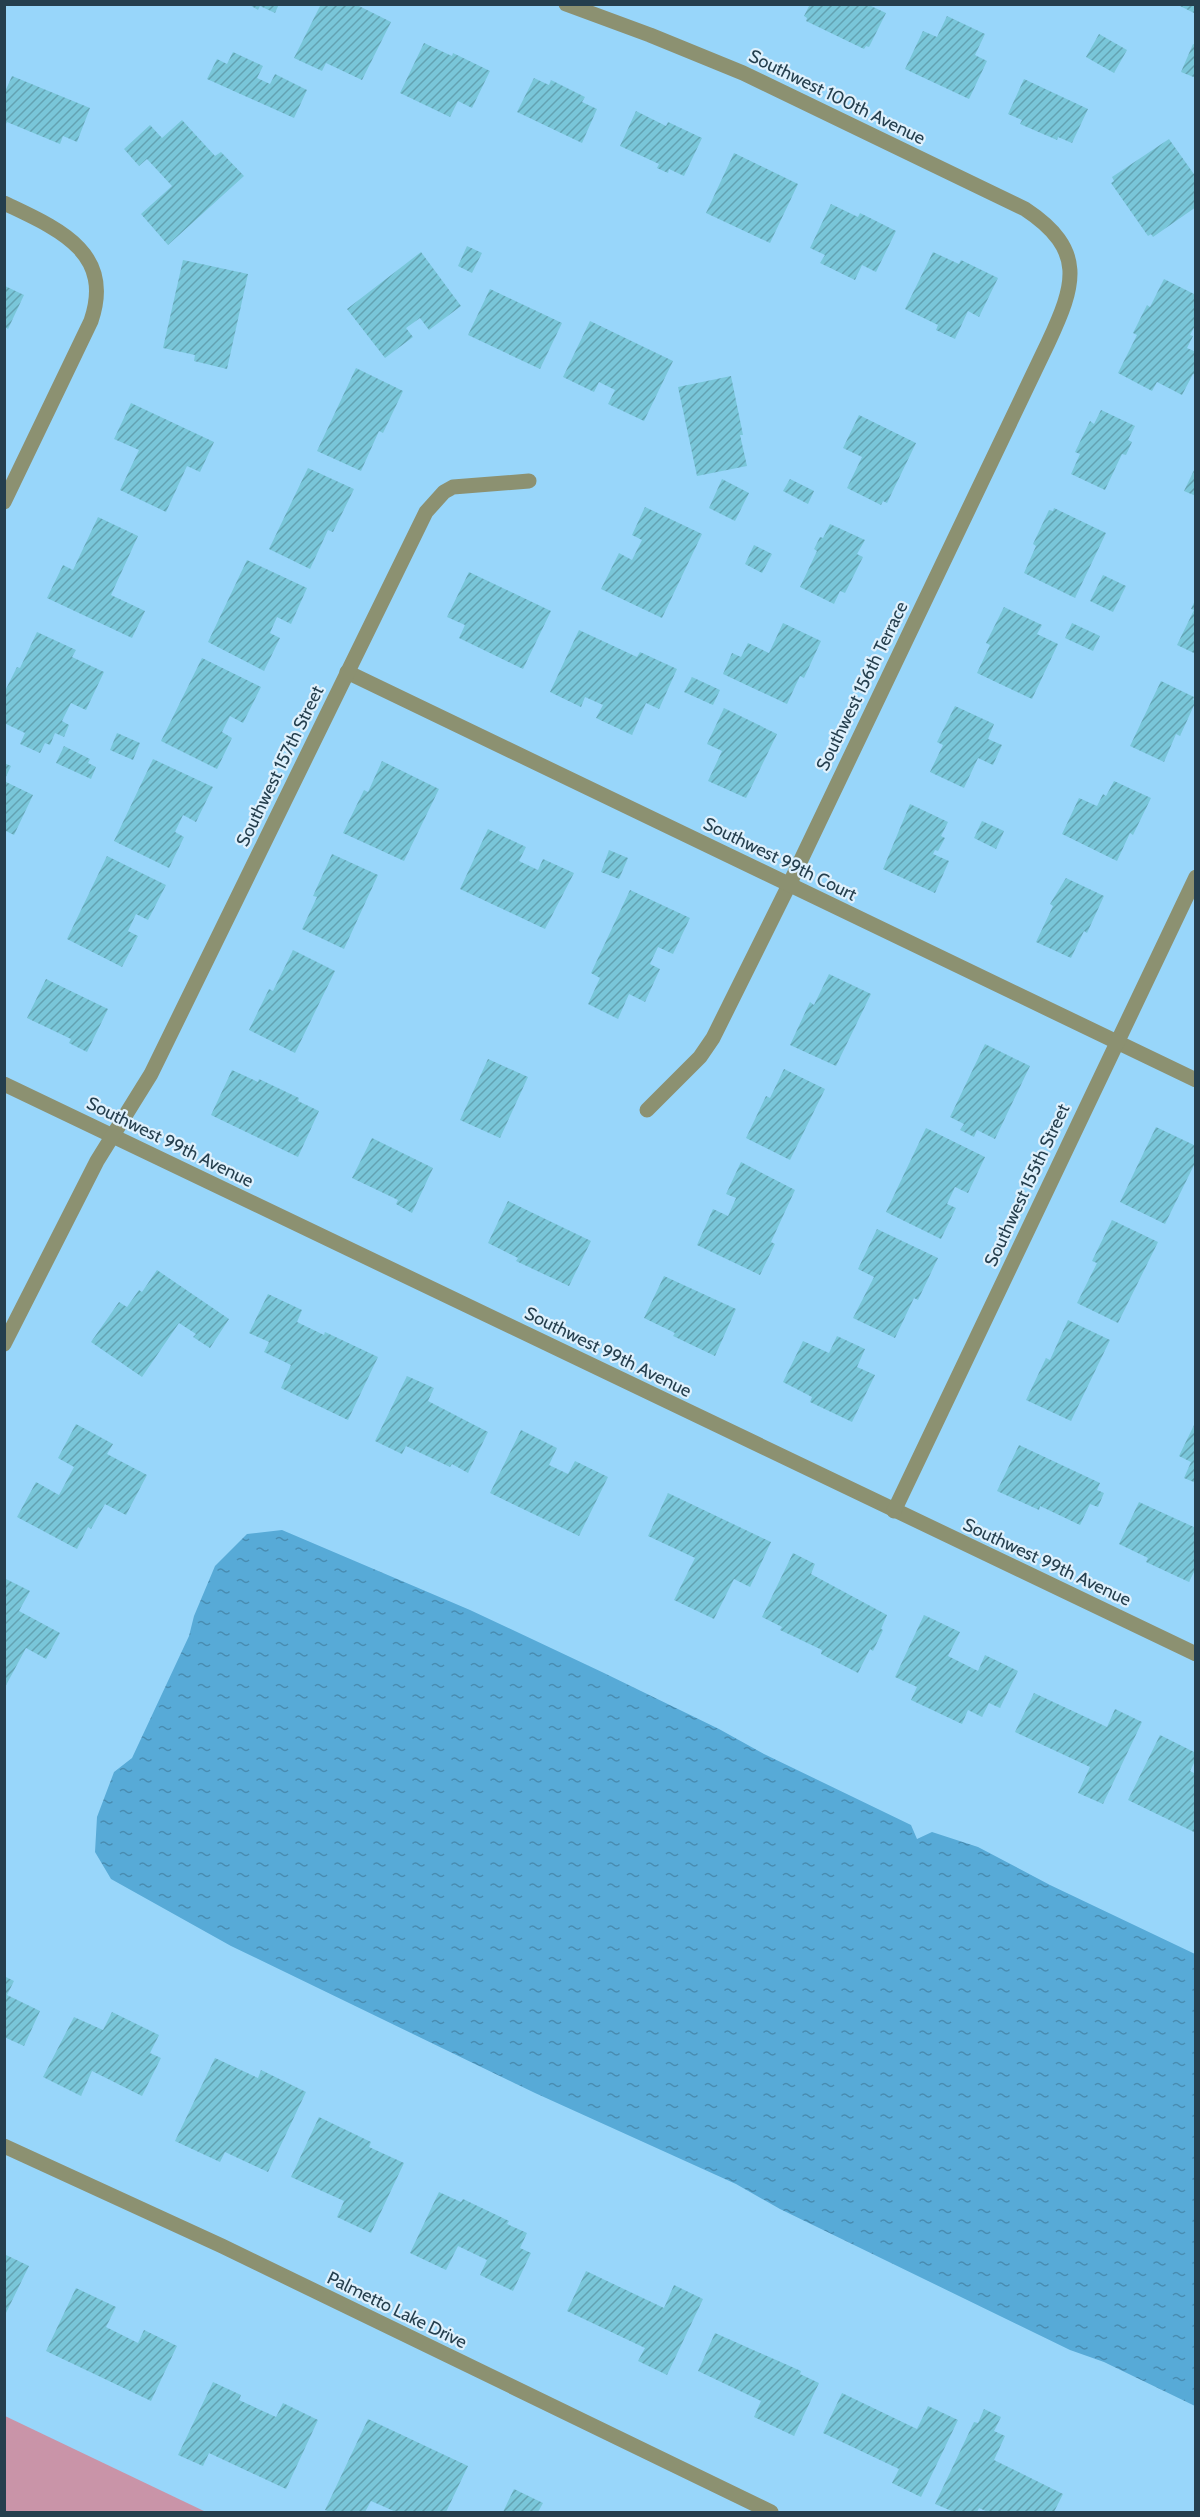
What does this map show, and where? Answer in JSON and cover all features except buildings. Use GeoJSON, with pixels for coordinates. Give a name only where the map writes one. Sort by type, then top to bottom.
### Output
{"type":"FeatureCollection","features":[{"type":"Feature","properties":{"kind":"street","name":"Southwest 100th Avenue"},"geometry":{"type":"LineString","coordinates":[[566,4],[743,73],[1017,205],[1048,226],[1060,241],[1068,258]]}},
{"type":"Feature","properties":{"kind":"street"},"geometry":{"type":"LineString","coordinates":[[4,203],[64,233],[84,252],[90,261],[97,294],[91,321],[4,502]]}},
{"type":"Feature","properties":{"kind":"street","name":"Southwest 156th Terrace"},"geometry":{"type":"LineString","coordinates":[[647,1110],[700,1057],[713,1038],[789,885],[1060,317],[1071,283],[1068,258]]}},
{"type":"Feature","properties":{"kind":"street","name":"Southwest 157th Street"},"geometry":{"type":"LineString","coordinates":[[4,1344],[93,1168],[151,1074],[401,557],[426,512],[434,502],[453,487],[529,481]]}},
{"type":"Feature","properties":{"kind":"street","name":"Southwest 99th Court"},"geometry":{"type":"LineString","coordinates":[[347,672],[1196,1080]]}},
{"type":"Feature","properties":{"kind":"street","name":"Southwest 155th Street"},"geometry":{"type":"LineString","coordinates":[[894,1511],[1196,877]]}},
{"type":"Feature","properties":{"kind":"street","name":"Southwest 99th Avenue"},"geometry":{"type":"LineString","coordinates":[[4,1084],[1196,1654]]}},
{"type":"Feature","properties":{"kind":"street","name":"Palmetto Lake Drive"},"geometry":{"type":"LineString","coordinates":[[4,2146],[233,2252],[771,2512]]}},
{"type":"Feature","properties":{"kind":"shaded area"},"geometry":{"type":"Polygon","coordinates":[[[5,2416],[206,2512],[5,2512],[5,2416]]]}},
{"type":"Feature","properties":{"kind":"water"},"geometry":{"type":"Polygon","coordinates":[[[282,1530],[470,1610],[604,1673],[911,1825],[917,1839],[932,1832],[978,1847],[1050,1885],[1195,1954],[1195,2406],[1104,2362],[1070,2350],[780,2209],[736,2184],[535,2093],[231,1946],[111,1879],[95,1852],[97,1817],[114,1772],[132,1758],[189,1636],[194,1616],[215,1566],[247,1534],[282,1530]]]}}]}
